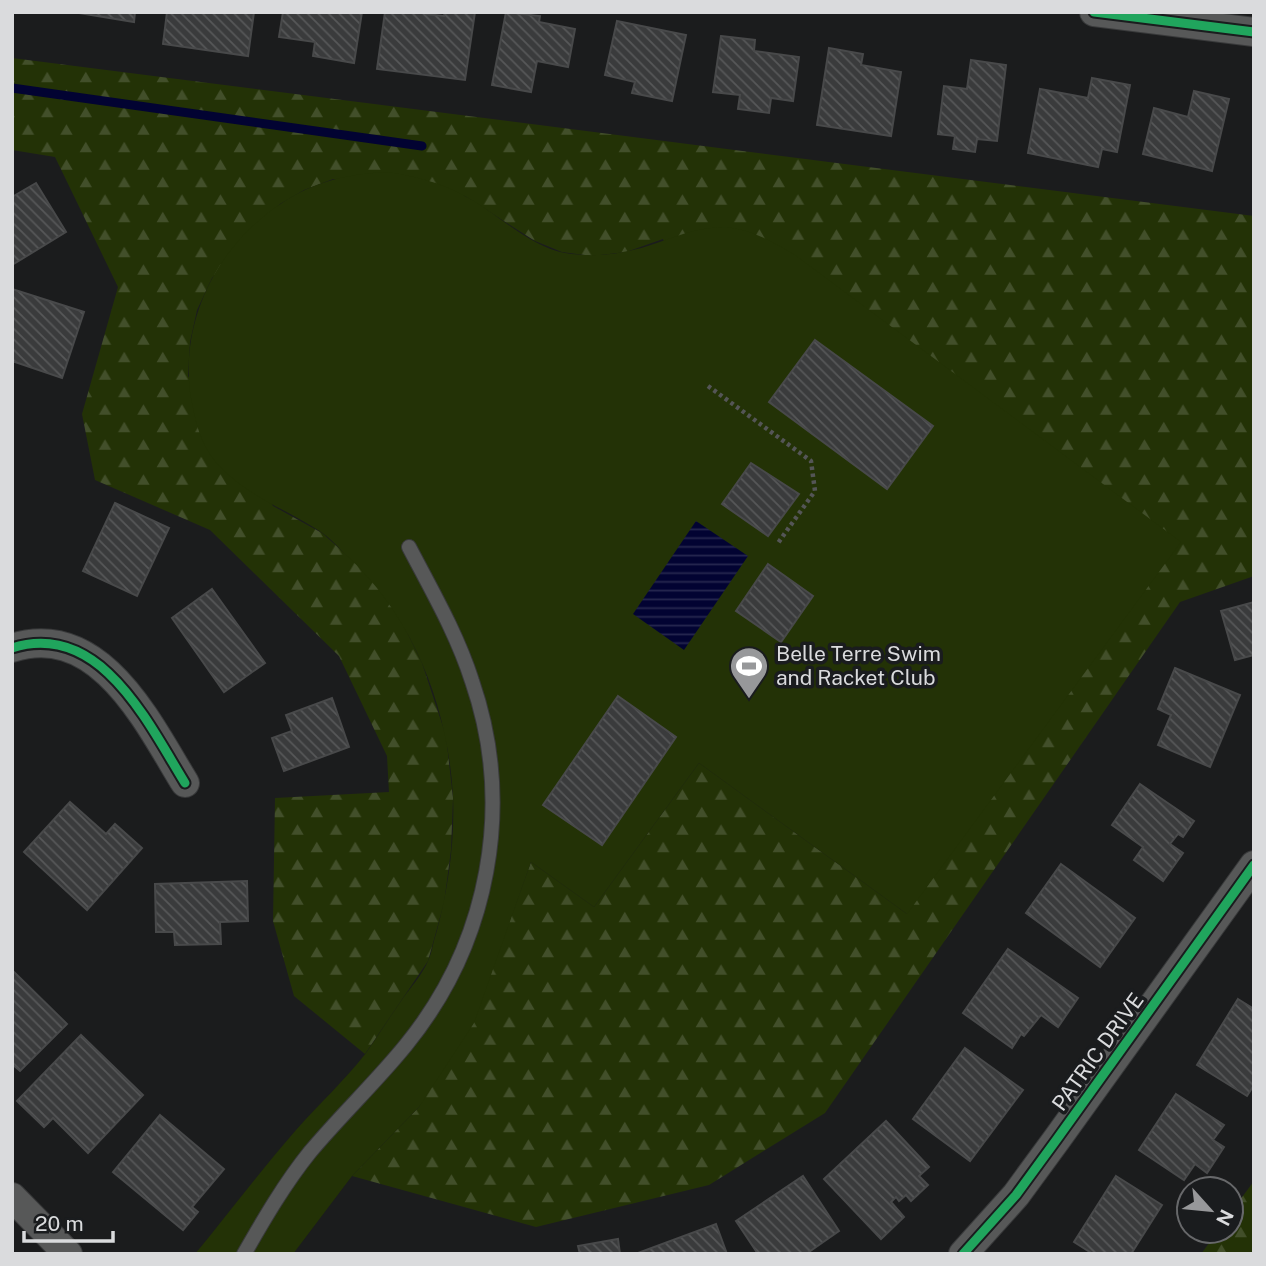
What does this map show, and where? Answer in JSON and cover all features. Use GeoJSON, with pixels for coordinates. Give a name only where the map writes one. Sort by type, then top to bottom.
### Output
{"type":"FeatureCollection","features":[{"type":"Feature","properties":{"kind":"street"},"geometry":{"type":"LineString","coordinates":[[1094,12],[1254,32]]}},
{"type":"Feature","properties":{"kind":"street"},"geometry":{"type":"LineString","coordinates":[[12,648],[44,643],[85,655],[100,666],[118,681],[141,711],[185,783]]}},
{"type":"Feature","properties":{"kind":"street","name":"PATRIC DRIVE"},"geometry":{"type":"LineString","coordinates":[[963,1254],[1007,1205],[1058,1139],[1254,865]]}},
{"type":"Feature","properties":{"kind":"street"},"geometry":{"type":"LineString","coordinates":[[12,1197],[68,1254]]}},
{"type":"Feature","properties":{"kind":"lane"},"geometry":{"type":"LineString","coordinates":[[244,1254],[280,1194],[309,1154],[405,1045],[430,1012],[454,973],[471,935],[481,901],[491,831],[492,782],[485,732],[473,682],[455,637],[409,547]]}},
{"type":"Feature","properties":{"kind":"path"},"geometry":{"type":"LineString","coordinates":[[708,386],[811,461],[815,491],[778,543]]}},
{"type":"Feature","properties":{"kind":"green space"},"geometry":{"type":"Polygon","coordinates":[[[12,58],[1254,216],[1254,576],[1180,602],[825,1113],[709,1185],[536,1227],[352,1176],[419,1107],[507,928],[531,862],[594,907],[699,763],[907,914],[663,239],[626,252],[592,256],[562,252],[535,241],[465,196],[333,179],[304,190],[280,204],[212,278],[197,310],[190,342],[188,376],[273,506],[322,533],[370,576],[401,620],[422,663],[446,736],[453,798],[451,850],[444,903],[428,961],[365,1054],[294,996],[273,921],[275,798],[389,792],[387,756],[339,656],[210,530],[95,480],[82,414],[118,287],[55,157],[12,150],[12,58]]]}},
{"type":"Feature","properties":{"kind":"green space","name":"Belle Terre Swim and Racket Club"},"geometry":{"type":"Polygon","coordinates":[[[387,172],[426,180],[454,190],[525,236],[565,253],[616,253],[703,229],[732,228],[765,238],[795,255],[1181,542],[907,914],[699,763],[594,907],[531,862],[474,1023],[419,1107],[352,1176],[293,1254],[195,1254],[283,1145],[366,1053],[419,976],[431,955],[447,883],[453,813],[450,763],[435,697],[408,635],[370,579],[331,540],[242,486],[215,461],[200,433],[190,392],[189,364],[199,310],[209,285],[240,239],[282,203],[307,189],[346,177],[387,172]]]}},
{"type":"Feature","properties":{"kind":"green space"},"geometry":{"type":"Polygon","coordinates":[[[1254,1181],[1254,1254],[1201,1254],[1208,1245],[1245,1245],[1245,1193],[1254,1181]]]}},
{"type":"Feature","properties":{"kind":"shaded area"},"geometry":{"type":"Polygon","coordinates":[[[696,521],[748,556],[684,650],[633,614],[696,521]]]}},
{"type":"Feature","properties":{"kind":"building"},"geometry":{"type":"Polygon","coordinates":[[[73,12],[135,12],[134,22],[73,12]]]}},
{"type":"Feature","properties":{"kind":"building"},"geometry":{"type":"Polygon","coordinates":[[[167,12],[254,12],[248,56],[163,44],[167,12]]]}},
{"type":"Feature","properties":{"kind":"building"},"geometry":{"type":"Polygon","coordinates":[[[283,12],[362,12],[354,63],[313,56],[315,42],[279,37],[283,12]]]}},
{"type":"Feature","properties":{"kind":"building"},"geometry":{"type":"Polygon","coordinates":[[[385,12],[426,12],[444,16],[445,12],[475,12],[465,80],[377,69],[385,12]]]}},
{"type":"Feature","properties":{"kind":"building"},"geometry":{"type":"Polygon","coordinates":[[[506,12],[540,16],[539,22],[575,29],[568,67],[537,61],[531,92],[492,85],[506,12]]]}},
{"type":"Feature","properties":{"kind":"building"},"geometry":{"type":"Polygon","coordinates":[[[617,21],[686,35],[672,101],[632,93],[635,82],[605,75],[617,21]]]}},
{"type":"Feature","properties":{"kind":"building"},"geometry":{"type":"Polygon","coordinates":[[[721,36],[755,40],[754,51],[799,57],[793,101],[771,98],[769,113],[738,109],[740,95],[713,92],[721,36]]]}},
{"type":"Feature","properties":{"kind":"building"},"geometry":{"type":"Polygon","coordinates":[[[829,48],[863,54],[861,65],[901,72],[891,136],[817,125],[829,48]]]}},
{"type":"Feature","properties":{"kind":"building"},"geometry":{"type":"Polygon","coordinates":[[[971,60],[1006,65],[997,141],[977,139],[975,152],[953,149],[955,136],[938,134],[944,86],[967,89],[971,60]]]}},
{"type":"Feature","properties":{"kind":"building"},"geometry":{"type":"Polygon","coordinates":[[[1092,78],[1130,85],[1117,152],[1102,149],[1098,167],[1028,153],[1040,89],[1088,98],[1092,78]]]}},
{"type":"Feature","properties":{"kind":"building"},"geometry":{"type":"Polygon","coordinates":[[[1194,91],[1229,99],[1212,171],[1143,154],[1154,108],[1188,117],[1194,91]]]}},
{"type":"Feature","properties":{"kind":"building"},"geometry":{"type":"Polygon","coordinates":[[[36,183],[66,232],[12,265],[12,197],[36,183]]]}},
{"type":"Feature","properties":{"kind":"building"},"geometry":{"type":"Polygon","coordinates":[[[12,289],[84,312],[62,378],[12,361],[12,289]]]}},
{"type":"Feature","properties":{"kind":"building"},"geometry":{"type":"Polygon","coordinates":[[[815,340],[933,426],[887,489],[769,402],[815,340]]]}},
{"type":"Feature","properties":{"kind":"building"},"geometry":{"type":"Polygon","coordinates":[[[751,463],[799,494],[768,536],[722,504],[751,463]]]}},
{"type":"Feature","properties":{"kind":"building"},"geometry":{"type":"Polygon","coordinates":[[[115,503],[169,528],[137,596],[83,571],[115,503]]]}},
{"type":"Feature","properties":{"kind":"building"},"geometry":{"type":"Polygon","coordinates":[[[768,564],[813,596],[781,642],[736,611],[768,564]]]}},
{"type":"Feature","properties":{"kind":"building"},"geometry":{"type":"Polygon","coordinates":[[[212,589],[265,663],[224,692],[172,618],[212,589]]]}},
{"type":"Feature","properties":{"kind":"building"},"geometry":{"type":"Polygon","coordinates":[[[1254,602],[1254,655],[1235,660],[1221,611],[1254,602]]]}},
{"type":"Feature","properties":{"kind":"building"},"geometry":{"type":"Polygon","coordinates":[[[1175,668],[1240,695],[1210,767],[1158,745],[1171,715],[1158,709],[1175,668]]]}},
{"type":"Feature","properties":{"kind":"building"},"geometry":{"type":"Polygon","coordinates":[[[618,696],[676,737],[602,845],[543,805],[618,696]]]}},
{"type":"Feature","properties":{"kind":"building"},"geometry":{"type":"Polygon","coordinates":[[[332,698],[349,747],[284,771],[272,738],[292,731],[286,715],[332,698]]]}},
{"type":"Feature","properties":{"kind":"building"},"geometry":{"type":"Polygon","coordinates":[[[1140,784],[1194,821],[1183,837],[1178,834],[1170,844],[1183,853],[1163,881],[1134,860],[1143,847],[1112,825],[1140,784]]]}},
{"type":"Feature","properties":{"kind":"building"},"geometry":{"type":"Polygon","coordinates":[[[70,802],[106,834],[115,824],[142,848],[87,910],[24,852],[70,802]]]}},
{"type":"Feature","properties":{"kind":"building"},"geometry":{"type":"Polygon","coordinates":[[[1061,864],[1135,918],[1100,967],[1026,913],[1061,864]]]}},
{"type":"Feature","properties":{"kind":"building"},"geometry":{"type":"Polygon","coordinates":[[[247,881],[248,921],[220,922],[221,944],[175,945],[174,932],[156,932],[155,884],[247,881]]]}},
{"type":"Feature","properties":{"kind":"building"},"geometry":{"type":"Polygon","coordinates":[[[1008,949],[1078,998],[1058,1027],[1041,1015],[1024,1036],[1021,1034],[1012,1048],[963,1013],[1008,949]]]}},
{"type":"Feature","properties":{"kind":"building"},"geometry":{"type":"Polygon","coordinates":[[[12,970],[67,1024],[20,1071],[12,1064],[12,970]]]}},
{"type":"Feature","properties":{"kind":"building"},"geometry":{"type":"Polygon","coordinates":[[[1238,999],[1254,1009],[1254,1085],[1247,1096],[1197,1065],[1238,999]]]}},
{"type":"Feature","properties":{"kind":"building"},"geometry":{"type":"Polygon","coordinates":[[[81,1035],[143,1095],[88,1153],[53,1118],[44,1127],[17,1101],[81,1035]]]}},
{"type":"Feature","properties":{"kind":"building"},"geometry":{"type":"Polygon","coordinates":[[[965,1048],[1023,1090],[970,1161],[913,1119],[965,1048]]]}},
{"type":"Feature","properties":{"kind":"building"},"geometry":{"type":"Polygon","coordinates":[[[1176,1094],[1224,1125],[1213,1140],[1224,1147],[1207,1173],[1195,1164],[1187,1175],[1176,1175],[1139,1150],[1176,1094]]]}},
{"type":"Feature","properties":{"kind":"building"},"geometry":{"type":"Polygon","coordinates":[[[160,1115],[224,1169],[192,1207],[198,1212],[183,1230],[113,1172],[160,1115]]]}},
{"type":"Feature","properties":{"kind":"building"},"geometry":{"type":"Polygon","coordinates":[[[886,1121],[929,1167],[919,1176],[928,1185],[911,1201],[906,1195],[899,1201],[896,1197],[891,1202],[904,1217],[881,1239],[824,1179],[886,1121]]]}},
{"type":"Feature","properties":{"kind":"building"},"geometry":{"type":"Polygon","coordinates":[[[803,1176],[839,1231],[806,1254],[758,1254],[736,1221],[803,1176]]]}},
{"type":"Feature","properties":{"kind":"building"},"geometry":{"type":"Polygon","coordinates":[[[1116,1176],[1162,1205],[1131,1254],[1093,1254],[1074,1242],[1116,1176]]]}},
{"type":"Feature","properties":{"kind":"building"},"geometry":{"type":"Polygon","coordinates":[[[716,1224],[727,1254],[638,1254],[638,1253],[716,1224]]]}},
{"type":"Feature","properties":{"kind":"building"},"geometry":{"type":"Polygon","coordinates":[[[618,1239],[620,1254],[580,1254],[578,1246],[618,1239]]]}},
{"type":"Feature","properties":{"kind":"waterway"},"geometry":{"type":"LineString","coordinates":[[12,88],[422,146]]}},
{"type":"Feature","properties":{"kind":"cycle path"},"geometry":{"type":"LineString","coordinates":[[1094,12],[1254,32]]}},
{"type":"Feature","properties":{"kind":"cycle path"},"geometry":{"type":"LineString","coordinates":[[12,648],[43,643],[71,649],[96,663],[118,682],[137,707],[185,783]]}},
{"type":"Feature","properties":{"kind":"cycle path"},"geometry":{"type":"LineString","coordinates":[[963,1254],[1016,1195],[1254,865]]}},
{"type":"Feature","properties":{"kind":"place","name":"Belle Terre Swim and Racket Club"},"geometry":{"type":"Point","coordinates":[749,700]}}]}
